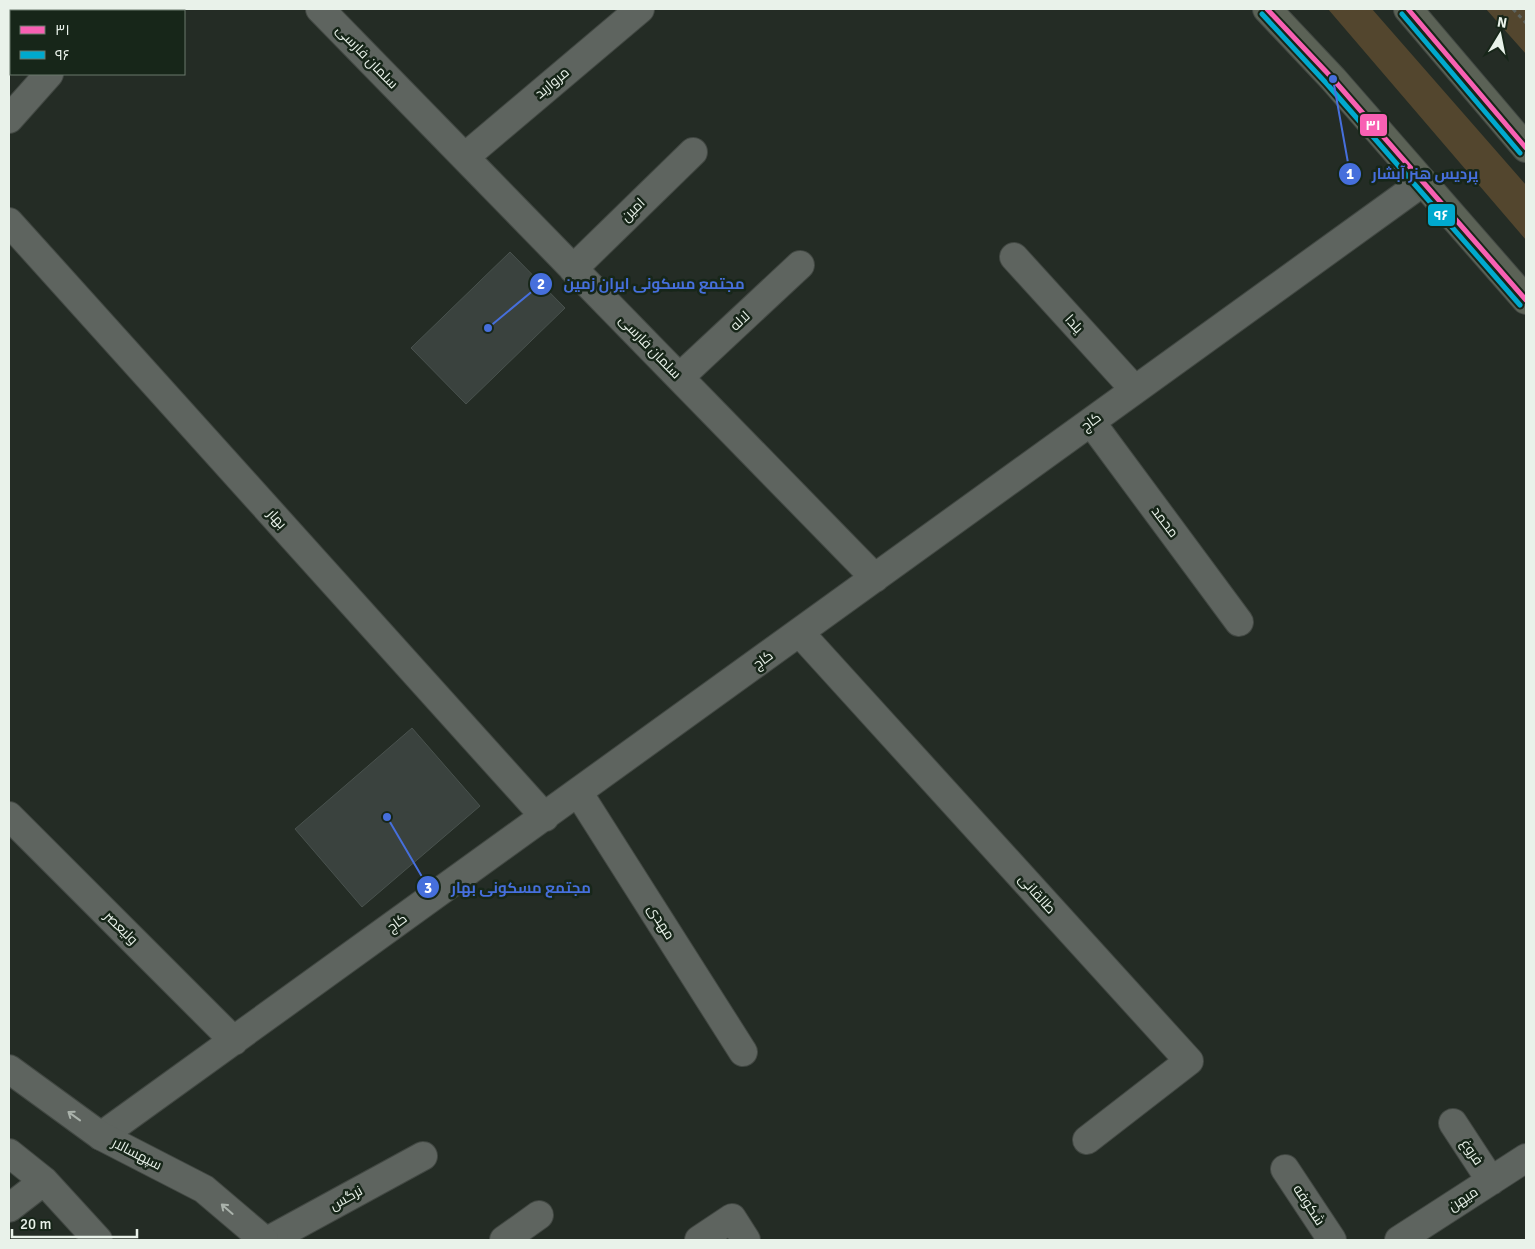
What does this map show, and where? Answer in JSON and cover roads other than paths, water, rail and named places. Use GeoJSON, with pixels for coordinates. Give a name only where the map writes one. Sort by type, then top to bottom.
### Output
{"type":"FeatureCollection","features":[{"type":"Feature","properties":{"kind":"main road"},"geometry":{"type":"LineString","coordinates":[[1267,9],[1333,80],[1526,300]]}},
{"type":"Feature","properties":{"kind":"main road"},"geometry":{"type":"LineString","coordinates":[[1408,9],[1526,148]]}},
{"type":"Feature","properties":{"kind":"street","name":"سلمان فارسی"},"geometry":{"type":"LineString","coordinates":[[320,9],[876,578]]}},
{"type":"Feature","properties":{"kind":"street","name":"مروارید"},"geometry":{"type":"LineString","coordinates":[[465,157],[640,9]]}},
{"type":"Feature","properties":{"kind":"street"},"geometry":{"type":"LineString","coordinates":[[9,119],[48,75]]}},
{"type":"Feature","properties":{"kind":"street","name":"امین"},"geometry":{"type":"LineString","coordinates":[[573,268],[693,152]]}},
{"type":"Feature","properties":{"kind":"street","name":"کاج"},"geometry":{"type":"LineString","coordinates":[[101,1136],[1423,182]]}},
{"type":"Feature","properties":{"kind":"street","name":"بهار"},"geometry":{"type":"LineString","coordinates":[[9,222],[544,817]]}},
{"type":"Feature","properties":{"kind":"street","name":"یلدا"},"geometry":{"type":"LineString","coordinates":[[1014,258],[1135,390]]}},
{"type":"Feature","properties":{"kind":"street","name":"لاله"},"geometry":{"type":"LineString","coordinates":[[680,378],[800,265]]}},
{"type":"Feature","properties":{"kind":"street","name":"محمد"},"geometry":{"type":"LineString","coordinates":[[1090,422],[1239,622]]}},
{"type":"Feature","properties":{"kind":"street","name":"طالقانی"},"geometry":{"type":"LineString","coordinates":[[800,633],[1189,1061],[1087,1140]]}},
{"type":"Feature","properties":{"kind":"street","name":"مهدی"},"geometry":{"type":"LineString","coordinates":[[578,792],[743,1052]]}},
{"type":"Feature","properties":{"kind":"street","name":"ولیعصر"},"geometry":{"type":"LineString","coordinates":[[9,816],[234,1041]]}},
{"type":"Feature","properties":{"kind":"street","name":"سپهسالار"},"geometry":{"type":"LineString","coordinates":[[9,1069],[101,1136],[204,1189],[264,1240]]}},
{"type":"Feature","properties":{"kind":"street","name":"فروغ"},"geometry":{"type":"LineString","coordinates":[[1453,1123],[1491,1181]]}},
{"type":"Feature","properties":{"kind":"street"},"geometry":{"type":"LineString","coordinates":[[9,1154],[44,1181],[98,1240]]}},
{"type":"Feature","properties":{"kind":"street","name":"نرگس"},"geometry":{"type":"LineString","coordinates":[[269,1240],[423,1156]]}},
{"type":"Feature","properties":{"kind":"street","name":"میهن"},"geometry":{"type":"LineString","coordinates":[[1399,1240],[1526,1158]]}},
{"type":"Feature","properties":{"kind":"street","name":"شکوفه"},"geometry":{"type":"LineString","coordinates":[[1285,1169],[1332,1240]]}},
{"type":"Feature","properties":{"kind":"street"},"geometry":{"type":"LineString","coordinates":[[9,1208],[44,1181]]}},
{"type":"Feature","properties":{"kind":"street"},"geometry":{"type":"LineString","coordinates":[[504,1240],[539,1215]]}},
{"type":"Feature","properties":{"kind":"street"},"geometry":{"type":"LineString","coordinates":[[699,1240],[732,1218],[746,1240]]}},
{"type":"Feature","properties":{"kind":"place","name":"پردیس هنر آبشار"},"geometry":{"type":"Point","coordinates":[1333,79]}},
{"type":"Feature","properties":{"kind":"place","name":"مجتمع مسکونی ایران زمین"},"geometry":{"type":"Point","coordinates":[488,328]}},
{"type":"Feature","properties":{"kind":"place","name":"مجتمع مسکونی بهار"},"geometry":{"type":"Point","coordinates":[387,817]}}]}
